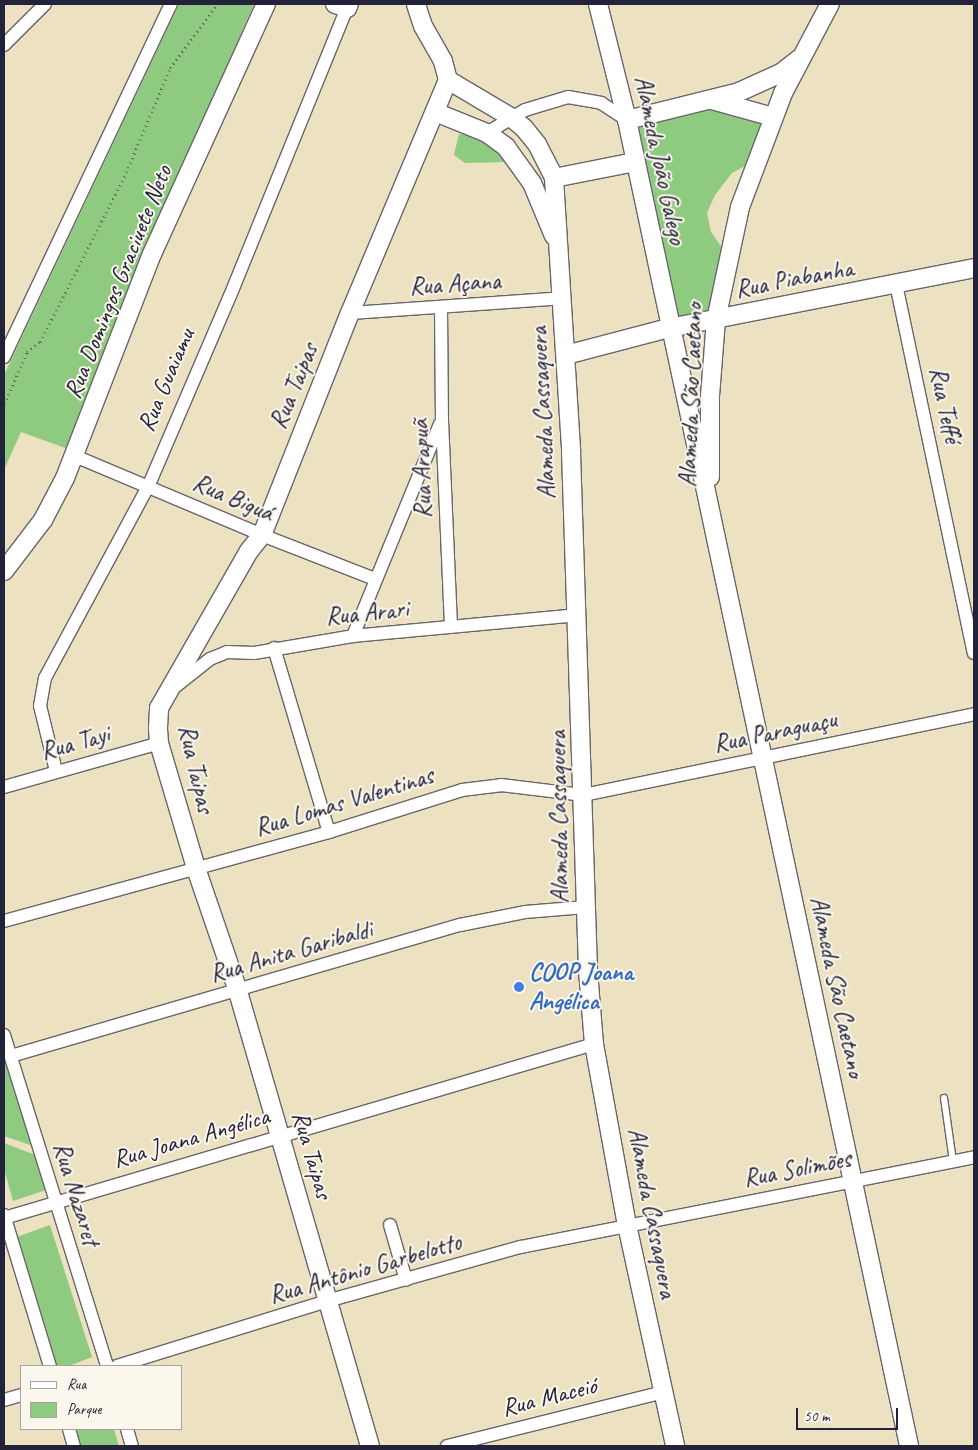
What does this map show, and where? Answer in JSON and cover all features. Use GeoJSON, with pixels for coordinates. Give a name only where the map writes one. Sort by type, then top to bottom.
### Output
{"type":"FeatureCollection","features":[{"type":"Feature","properties":{"kind":"street"},"geometry":{"type":"LineString","coordinates":[[4,45],[45,4]]}},
{"type":"Feature","properties":{"kind":"street"},"geometry":{"type":"LineString","coordinates":[[4,356],[171,4]]}},
{"type":"Feature","properties":{"kind":"street","name":"Rua Domingos Graciuete Neto"},"geometry":{"type":"LineString","coordinates":[[4,571],[43,520],[75,456],[152,254],[266,4]]}},
{"type":"Feature","properties":{"kind":"street"},"geometry":{"type":"LineString","coordinates":[[416,4],[423,26],[443,61],[448,80],[512,118],[537,144],[554,178],[635,162]]}},
{"type":"Feature","properties":{"kind":"street","name":"Alameda João Galego"},"geometry":{"type":"LineString","coordinates":[[598,4],[627,120],[669,328]]}},
{"type":"Feature","properties":{"kind":"street","name":"Alameda São Caetano"},"geometry":{"type":"LineString","coordinates":[[714,540],[709,436],[716,320],[740,207],[773,117],[830,4]]}},
{"type":"Feature","properties":{"kind":"street","name":"Rua Guaiamu"},"geometry":{"type":"LineString","coordinates":[[56,771],[40,706],[45,678],[148,487],[230,296],[344,5]]}},
{"type":"Feature","properties":{"kind":"street"},"geometry":{"type":"LineString","coordinates":[[488,133],[512,118],[551,100],[568,97],[601,103],[627,120],[711,100],[761,83],[802,57]]}},
{"type":"Feature","properties":{"kind":"street","name":"Rua Taipas"},"geometry":{"type":"LineString","coordinates":[[370,1446],[238,991],[196,868],[159,743],[159,708],[172,689],[249,551],[262,535],[350,313],[448,80]]}},
{"type":"Feature","properties":{"kind":"street"},"geometry":{"type":"LineString","coordinates":[[711,100],[773,117]]}},
{"type":"Feature","properties":{"kind":"street"},"geometry":{"type":"LineString","coordinates":[[435,112],[488,133],[521,164],[560,248]]}},
{"type":"Feature","properties":{"kind":"street","name":"Alameda Cassaquera"},"geometry":{"type":"LineString","coordinates":[[554,178],[566,355],[578,615],[586,907],[594,1044],[627,1224],[674,1446]]}},
{"type":"Feature","properties":{"kind":"street","name":"Rua Piabanha"},"geometry":{"type":"LineString","coordinates":[[566,355],[669,328],[974,268]]}},
{"type":"Feature","properties":{"kind":"street","name":"Rua Teffé"},"geometry":{"type":"LineString","coordinates":[[896,284],[974,652]]}},
{"type":"Feature","properties":{"kind":"street","name":"Rua Açana"},"geometry":{"type":"LineString","coordinates":[[350,313],[562,298]]}},
{"type":"Feature","properties":{"kind":"street","name":"Rua Arapuã"},"geometry":{"type":"LineString","coordinates":[[441,308],[442,420],[451,627]]}},
{"type":"Feature","properties":{"kind":"street","name":"Alameda São Caetano"},"geometry":{"type":"LineString","coordinates":[[669,328],[854,1181],[909,1446]]}},
{"type":"Feature","properties":{"kind":"street"},"geometry":{"type":"LineString","coordinates":[[354,636],[375,579],[442,420]]}},
{"type":"Feature","properties":{"kind":"street","name":"Rua Biguá"},"geometry":{"type":"LineString","coordinates":[[75,456],[262,535],[375,579]]}},
{"type":"Feature","properties":{"kind":"street","name":"Rua Arari"},"geometry":{"type":"LineString","coordinates":[[172,689],[210,659],[227,652],[254,653],[274,648],[354,636],[578,615]]}},
{"type":"Feature","properties":{"kind":"street"},"geometry":{"type":"LineString","coordinates":[[274,648],[329,832]]}},
{"type":"Feature","properties":{"kind":"street","name":"Rua Paraguaçu"},"geometry":{"type":"LineString","coordinates":[[584,795],[974,714]]}},
{"type":"Feature","properties":{"kind":"street","name":"Rua Tayi"},"geometry":{"type":"LineString","coordinates":[[4,787],[159,743]]}},
{"type":"Feature","properties":{"kind":"street","name":"Rua Lomas Valentinas"},"geometry":{"type":"LineString","coordinates":[[4,921],[329,832],[483,786],[584,795]]}},
{"type":"Feature","properties":{"kind":"street","name":"Rua Anita Garibaldi"},"geometry":{"type":"LineString","coordinates":[[11,1056],[491,918],[586,907]]}},
{"type":"Feature","properties":{"kind":"street","name":"Rua Nazaret"},"geometry":{"type":"LineString","coordinates":[[4,1035],[53,1201],[107,1365]]}},
{"type":"Feature","properties":{"kind":"street","name":"Rua Joana Angélica"},"geometry":{"type":"LineString","coordinates":[[4,1217],[53,1201],[594,1044]]}},
{"type":"Feature","properties":{"kind":"street","name":"Rua Solimões"},"geometry":{"type":"LineString","coordinates":[[627,1224],[974,1157]]}},
{"type":"Feature","properties":{"kind":"street"},"geometry":{"type":"LineString","coordinates":[[4,1217],[50,1365]]}},
{"type":"Feature","properties":{"kind":"street","name":"Rua Antônio Garbelotto"},"geometry":{"type":"LineString","coordinates":[[120,1365],[327,1301],[521,1247],[627,1224]]}},
{"type":"Feature","properties":{"kind":"street"},"geometry":{"type":"LineString","coordinates":[[390,1225],[406,1280]]}},
{"type":"Feature","properties":{"kind":"street","name":"Rua Maceió"},"geometry":{"type":"LineString","coordinates":[[447,1446],[663,1392]]}},
{"type":"Feature","properties":{"kind":"street"},"geometry":{"type":"LineString","coordinates":[[4,1400],[20,1395]]}},
{"type":"Feature","properties":{"kind":"street"},"geometry":{"type":"LineString","coordinates":[[69,1430],[74,1446]]}},
{"type":"Feature","properties":{"kind":"street"},"geometry":{"type":"LineString","coordinates":[[127,1430],[132,1446]]}},
{"type":"Feature","properties":{"kind":"lane"},"geometry":{"type":"LineString","coordinates":[[944,1098],[953,1161]]}},
{"type":"Feature","properties":{"kind":"path"},"geometry":{"type":"LineString","coordinates":[[4,404],[26,352],[40,342],[124,178],[170,68],[217,4]]}},
{"type":"Feature","properties":{"kind":"green space"},"geometry":{"type":"Polygon","coordinates":[[[179,4],[254,4],[150,244],[68,449],[21,432],[4,470],[4,375],[179,4]]]}},
{"type":"Feature","properties":{"kind":"green space"},"geometry":{"type":"Polygon","coordinates":[[[709,104],[767,119],[751,163],[732,173],[715,195],[707,213],[711,232],[725,252],[712,317],[673,324],[634,122],[709,104]]]}},
{"type":"Feature","properties":{"kind":"green space"},"geometry":{"type":"Polygon","coordinates":[[[459,134],[487,136],[508,162],[465,163],[454,155],[459,134]]]}},
{"type":"Feature","properties":{"kind":"green space"},"geometry":{"type":"Polygon","coordinates":[[[4,1038],[36,1147],[4,1136],[4,1038]]]}},
{"type":"Feature","properties":{"kind":"green space"},"geometry":{"type":"Polygon","coordinates":[[[4,1143],[38,1156],[49,1189],[13,1201],[4,1169],[4,1143]]]}},
{"type":"Feature","properties":{"kind":"green space"},"geometry":{"type":"Polygon","coordinates":[[[50,1225],[92,1357],[72,1365],[56,1365],[17,1237],[50,1225]]]}},
{"type":"Feature","properties":{"kind":"green space"},"geometry":{"type":"Polygon","coordinates":[[[75,1430],[114,1430],[119,1446],[80,1446],[75,1430]]]}},
{"type":"Feature","properties":{"kind":"place","name":"COOP Joana Angélica"},"geometry":{"type":"Point","coordinates":[519,987]}}]}
